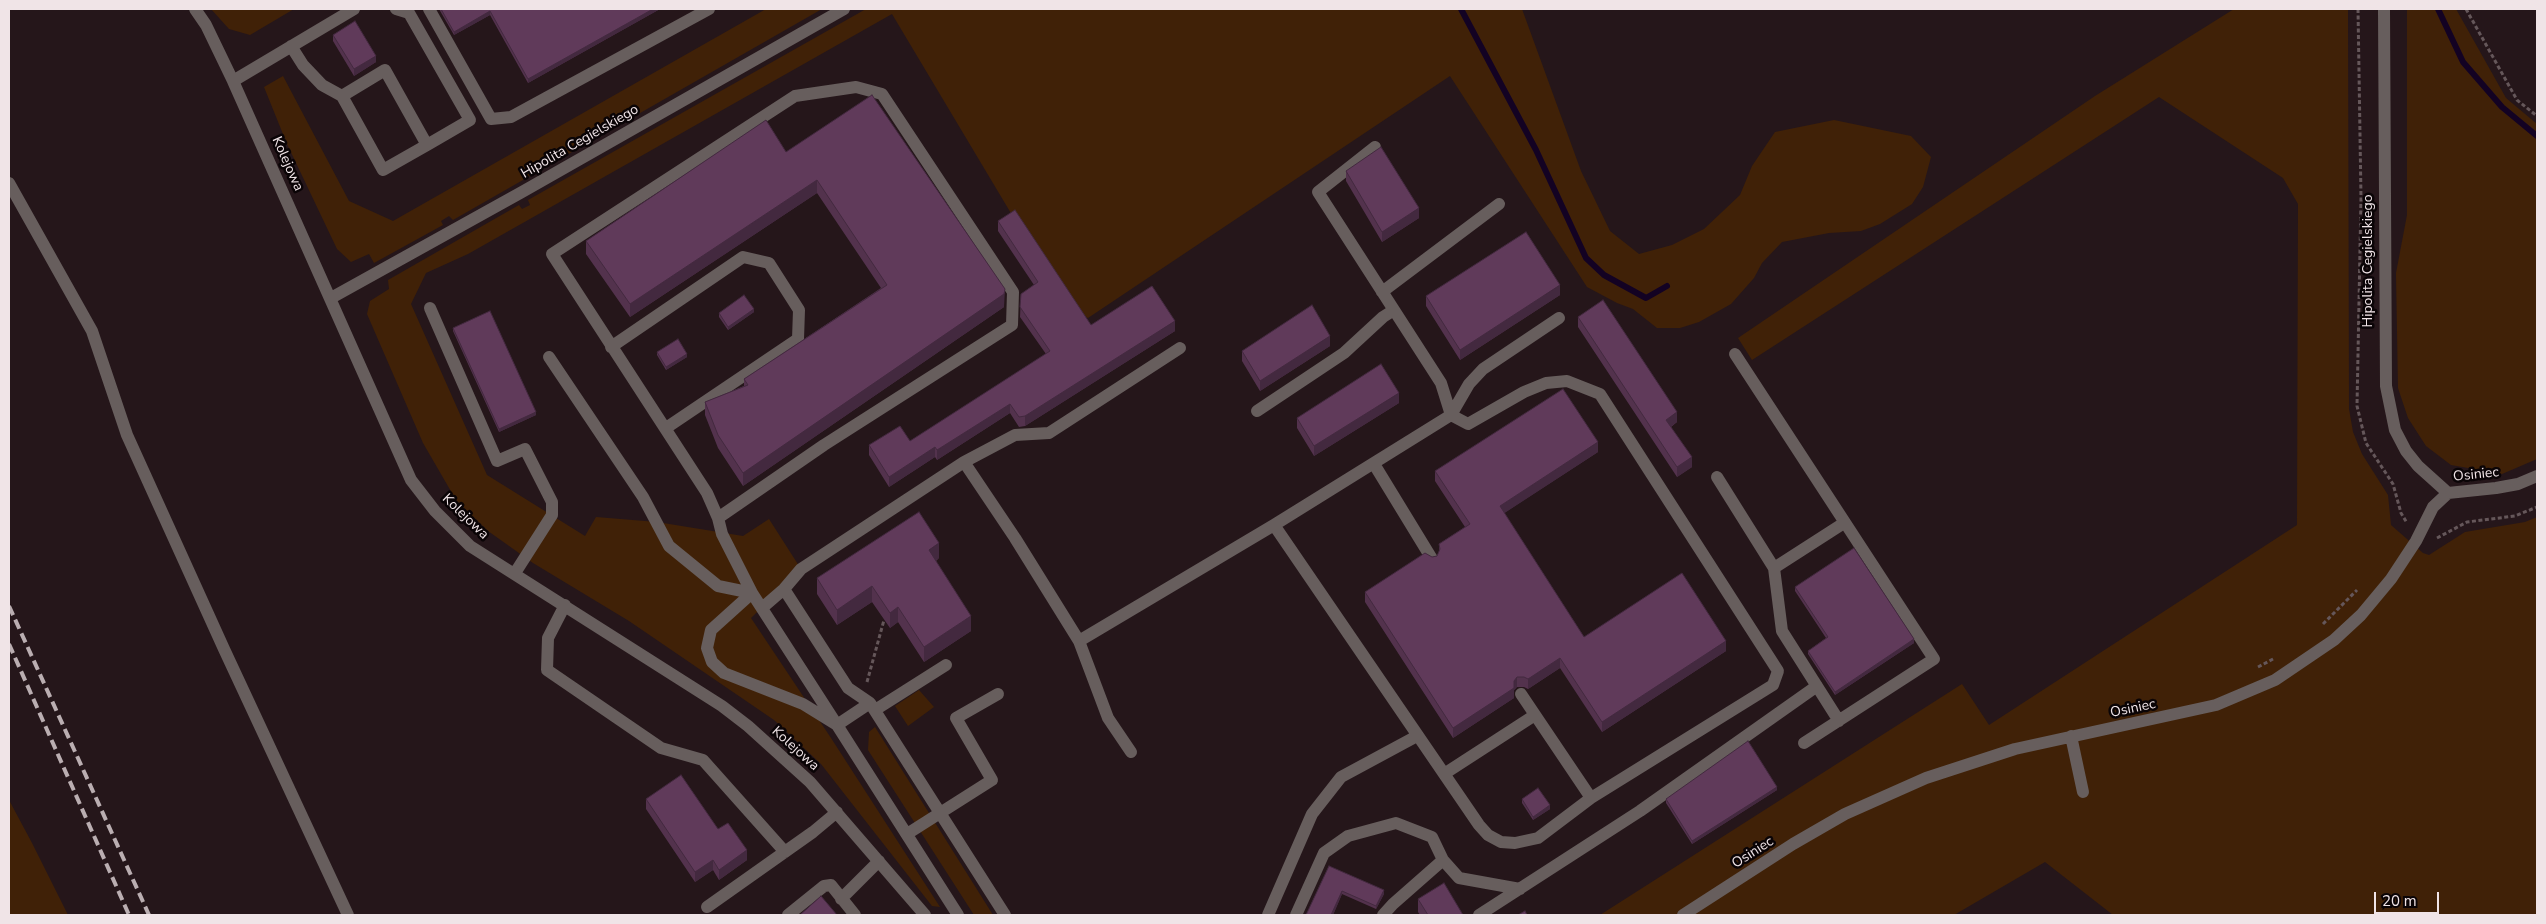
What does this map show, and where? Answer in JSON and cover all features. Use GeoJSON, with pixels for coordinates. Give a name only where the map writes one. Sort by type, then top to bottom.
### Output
{"type":"FeatureCollection","features":[{"type":"Feature","properties":{"kind":"street","name":"Kolejowa"},"geometry":{"type":"LineString","coordinates":[[195,9],[206,26],[233,81],[411,480],[435,511],[470,546],[722,706],[797,769],[837,812],[925,915]]}},
{"type":"Feature","properties":{"kind":"street"},"geometry":{"type":"LineString","coordinates":[[291,46],[303,65],[322,85],[342,96],[383,170],[470,120],[409,13],[396,9]]}},
{"type":"Feature","properties":{"kind":"street"},"geometry":{"type":"LineString","coordinates":[[429,9],[491,119],[510,118],[709,9]]}},
{"type":"Feature","properties":{"kind":"street","name":"Hipolita Cegielskiego"},"geometry":{"type":"LineString","coordinates":[[331,298],[844,9]]}},
{"type":"Feature","properties":{"kind":"street","name":"Hipolita Cegielskiego"},"geometry":{"type":"LineString","coordinates":[[2384,9],[2386,386],[2395,430],[2406,451],[2418,466],[2448,492]]}},
{"type":"Feature","properties":{"kind":"street"},"geometry":{"type":"LineString","coordinates":[[233,81],[350,10]]}},
{"type":"Feature","properties":{"kind":"street"},"geometry":{"type":"LineString","coordinates":[[342,96],[385,70],[427,145]]}},
{"type":"Feature","properties":{"kind":"street"},"geometry":{"type":"LineString","coordinates":[[718,518],[824,446],[1012,325],[1013,292],[882,94],[856,87],[795,96],[552,254],[707,493],[718,518],[722,534],[752,593],[958,915]]}},
{"type":"Feature","properties":{"kind":"street"},"geometry":{"type":"LineString","coordinates":[[1274,524],[1479,825],[1488,835],[1500,842],[1515,843],[1538,838],[1590,798],[1773,685],[1778,671],[1600,394],[1567,381],[1546,383],[1524,392],[1468,424],[1451,415],[1441,383],[1318,192],[1375,147]]}},
{"type":"Feature","properties":{"kind":"street"},"geometry":{"type":"LineString","coordinates":[[9,183],[92,331],[127,435],[348,915]]}},
{"type":"Feature","properties":{"kind":"street"},"geometry":{"type":"LineString","coordinates":[[1382,292],[1499,204]]}},
{"type":"Feature","properties":{"kind":"street"},"geometry":{"type":"LineString","coordinates":[[611,347],[743,257],[769,263],[800,310],[798,339],[666,428]]}},
{"type":"Feature","properties":{"kind":"street"},"geometry":{"type":"LineString","coordinates":[[430,308],[497,461],[525,449],[552,502],[552,515],[515,573]]}},
{"type":"Feature","properties":{"kind":"street"},"geometry":{"type":"LineString","coordinates":[[1257,411],[1344,353],[1383,317],[1394,310]]}},
{"type":"Feature","properties":{"kind":"street"},"geometry":{"type":"LineString","coordinates":[[1079,641],[1374,464],[1451,415],[1469,384],[1483,369],[1559,318]]}},
{"type":"Feature","properties":{"kind":"street"},"geometry":{"type":"LineString","coordinates":[[762,608],[784,589],[801,569],[964,462],[1016,435],[1049,433],[1180,348]]}},
{"type":"Feature","properties":{"kind":"street"},"geometry":{"type":"LineString","coordinates":[[1735,354],[1934,659],[1804,743]]}},
{"type":"Feature","properties":{"kind":"street"},"geometry":{"type":"LineString","coordinates":[[549,357],[643,497],[669,546],[718,586],[752,593]]}},
{"type":"Feature","properties":{"kind":"street"},"geometry":{"type":"LineString","coordinates":[[964,462],[1015,538],[1079,641],[1108,718],[1131,752]]}},
{"type":"Feature","properties":{"kind":"street"},"geometry":{"type":"LineString","coordinates":[[1374,464],[1432,559]]}},
{"type":"Feature","properties":{"kind":"street","name":"Osiniec"},"geometry":{"type":"LineString","coordinates":[[1683,915],[1793,844],[1884,795],[1926,778],[2003,752],[2216,705],[2254,690],[2302,664],[2334,640],[2361,615],[2391,579],[2416,540],[2433,507],[2448,492],[2496,488],[2518,484],[2537,476]]}},
{"type":"Feature","properties":{"kind":"street"},"geometry":{"type":"LineString","coordinates":[[1717,477],[1774,568],[1782,631],[1839,721]]}},
{"type":"Feature","properties":{"kind":"street"},"geometry":{"type":"LineString","coordinates":[[1774,568],[1844,523]]}},
{"type":"Feature","properties":{"kind":"street"},"geometry":{"type":"LineString","coordinates":[[784,589],[848,688],[872,706],[1005,915]]}},
{"type":"Feature","properties":{"kind":"street"},"geometry":{"type":"LineString","coordinates":[[752,593],[710,630],[707,648],[712,662],[724,673],[803,704],[837,725]]}},
{"type":"Feature","properties":{"kind":"street"},"geometry":{"type":"LineString","coordinates":[[565,605],[548,638],[547,670],[661,748],[704,760],[785,852]]}},
{"type":"Feature","properties":{"kind":"street"},"geometry":{"type":"LineString","coordinates":[[837,725],[946,665]]}},
{"type":"Feature","properties":{"kind":"street"},"geometry":{"type":"LineString","coordinates":[[1479,915],[1640,811],[1817,686]]}},
{"type":"Feature","properties":{"kind":"street"},"geometry":{"type":"LineString","coordinates":[[907,834],[992,780],[956,718],[998,694]]}},
{"type":"Feature","properties":{"kind":"street"},"geometry":{"type":"LineString","coordinates":[[1521,694],[1590,798]]}},
{"type":"Feature","properties":{"kind":"street"},"geometry":{"type":"LineString","coordinates":[[1444,774],[1535,715]]}},
{"type":"Feature","properties":{"kind":"street"},"geometry":{"type":"LineString","coordinates":[[1268,915],[1312,814],[1341,777],[1417,736]]}},
{"type":"Feature","properties":{"kind":"street"},"geometry":{"type":"LineString","coordinates":[[2072,736],[2083,792]]}},
{"type":"Feature","properties":{"kind":"street"},"geometry":{"type":"LineString","coordinates":[[707,907],[785,852],[837,812]]}},
{"type":"Feature","properties":{"kind":"street"},"geometry":{"type":"LineString","coordinates":[[1296,915],[1324,853],[1348,836],[1396,822],[1432,837],[1443,860],[1459,878],[1520,889]]}},
{"type":"Feature","properties":{"kind":"street"},"geometry":{"type":"LineString","coordinates":[[1383,915],[1443,860]]}},
{"type":"Feature","properties":{"kind":"street"},"geometry":{"type":"LineString","coordinates":[[841,899],[879,861]]}},
{"type":"Feature","properties":{"kind":"street"},"geometry":{"type":"LineString","coordinates":[[788,915],[824,886],[831,885],[855,915]]}},
{"type":"Feature","properties":{"kind":"path"},"geometry":{"type":"LineString","coordinates":[[2466,9],[2517,100],[2537,116]]}},
{"type":"Feature","properties":{"kind":"path"},"geometry":{"type":"LineString","coordinates":[[872,706],[867,683],[884,620]]}},
{"type":"Feature","properties":{"kind":"shaded area"},"geometry":{"type":"Polygon","coordinates":[[[211,9],[294,9],[250,35],[229,29],[211,9]]]}},
{"type":"Feature","properties":{"kind":"shaded area"},"geometry":{"type":"Polygon","coordinates":[[[766,9],[822,9],[453,220],[449,216],[441,221],[443,225],[374,263],[369,254],[351,262],[337,249],[287,144],[264,87],[283,76],[349,201],[393,221],[766,9]]]}},
{"type":"Feature","properties":{"kind":"shaded area"},"geometry":{"type":"Polygon","coordinates":[[[866,9],[1522,9],[1581,171],[1610,231],[1639,254],[1672,245],[1704,229],[1740,195],[1752,166],[1775,132],[1834,120],[1911,136],[1931,157],[1923,187],[1912,204],[1880,224],[1861,231],[1829,233],[1782,242],[1762,263],[1754,278],[1731,304],[1699,322],[1680,328],[1657,328],[1633,309],[1587,287],[1450,76],[1088,318],[1076,311],[1015,220],[892,14],[468,254],[426,273],[411,304],[487,475],[585,536],[596,517],[657,522],[743,536],[769,519],[801,569],[751,618],[940,907],[932,906],[821,764],[774,720],[629,621],[533,563],[488,531],[456,500],[423,443],[367,314],[370,301],[389,289],[388,280],[519,205],[522,209],[530,205],[528,200],[866,9]]]}},
{"type":"Feature","properties":{"kind":"shaded area"},"geometry":{"type":"Polygon","coordinates":[[[2234,9],[2348,9],[2349,409],[2353,432],[2362,454],[2388,495],[2391,525],[2423,553],[2429,555],[2465,532],[2525,522],[2537,517],[2537,915],[2113,915],[2045,862],[1954,915],[1600,915],[1962,684],[1989,725],[2297,525],[2298,204],[2283,178],[2159,97],[1752,360],[1738,338],[2095,96],[2234,9]]]}},
{"type":"Feature","properties":{"kind":"shaded area"},"geometry":{"type":"Polygon","coordinates":[[[2407,9],[2456,9],[2506,98],[2537,124],[2537,459],[2502,474],[2451,465],[2426,446],[2408,418],[2398,388],[2396,273],[2407,215],[2407,9]]]}},
{"type":"Feature","properties":{"kind":"shaded area"},"geometry":{"type":"Polygon","coordinates":[[[919,690],[934,707],[908,726],[895,706],[919,690]]]}},
{"type":"Feature","properties":{"kind":"shaded area"},"geometry":{"type":"Polygon","coordinates":[[[875,727],[993,915],[974,915],[868,750],[869,732],[875,727]]]}},
{"type":"Feature","properties":{"kind":"shaded area"},"geometry":{"type":"Polygon","coordinates":[[[9,800],[32,843],[68,915],[9,915],[9,800]]]}},
{"type":"Feature","properties":{"kind":"building"},"geometry":{"type":"Polygon","coordinates":[[[441,9],[653,9],[528,79],[490,11],[454,32],[441,9]]]}},
{"type":"Feature","properties":{"kind":"building"},"geometry":{"type":"Polygon","coordinates":[[[355,21],[376,56],[354,69],[333,35],[355,21]]]}},
{"type":"Feature","properties":{"kind":"building"},"geometry":{"type":"Polygon","coordinates":[[[872,95],[1005,289],[1004,294],[743,473],[718,435],[705,402],[748,385],[744,379],[887,285],[817,180],[630,304],[586,241],[766,120],[786,152],[872,95]]]}},
{"type":"Feature","properties":{"kind":"building"},"geometry":{"type":"Polygon","coordinates":[[[1381,147],[1419,208],[1382,232],[1346,171],[1381,147]]]}},
{"type":"Feature","properties":{"kind":"building"},"geometry":{"type":"Polygon","coordinates":[[[1015,210],[1091,325],[1152,286],[1175,321],[1025,416],[1019,417],[1010,404],[937,450],[935,447],[889,477],[869,445],[900,426],[910,441],[1050,351],[1020,307],[1021,294],[1038,282],[998,221],[1015,210]]]}},
{"type":"Feature","properties":{"kind":"building"},"geometry":{"type":"Polygon","coordinates":[[[1526,232],[1560,285],[1460,350],[1426,296],[1526,232]]]}},
{"type":"Feature","properties":{"kind":"building"},"geometry":{"type":"Polygon","coordinates":[[[744,295],[754,309],[728,327],[719,313],[744,295]]]}},
{"type":"Feature","properties":{"kind":"building"},"geometry":{"type":"Polygon","coordinates":[[[1603,300],[1677,412],[1666,420],[1692,457],[1677,467],[1578,317],[1603,300]]]}},
{"type":"Feature","properties":{"kind":"building"},"geometry":{"type":"Polygon","coordinates":[[[1312,305],[1330,336],[1260,381],[1242,351],[1312,305]]]}},
{"type":"Feature","properties":{"kind":"building"},"geometry":{"type":"Polygon","coordinates":[[[490,311],[536,412],[499,429],[453,328],[490,311]]]}},
{"type":"Feature","properties":{"kind":"building"},"geometry":{"type":"Polygon","coordinates":[[[678,339],[687,354],[666,367],[657,352],[678,339]]]}},
{"type":"Feature","properties":{"kind":"building"},"geometry":{"type":"Polygon","coordinates":[[[1381,364],[1399,393],[1314,446],[1297,418],[1381,364]]]}},
{"type":"Feature","properties":{"kind":"building"},"geometry":{"type":"Polygon","coordinates":[[[1563,389],[1598,442],[1500,506],[1584,637],[1682,573],[1726,641],[1602,722],[1560,658],[1528,679],[1517,677],[1514,681],[1514,688],[1453,728],[1365,592],[1425,553],[1432,557],[1437,556],[1440,549],[1439,544],[1470,524],[1435,471],[1563,389]]]}},
{"type":"Feature","properties":{"kind":"building"},"geometry":{"type":"Polygon","coordinates":[[[919,512],[939,543],[929,550],[971,616],[924,647],[898,607],[890,613],[872,586],[837,610],[817,578],[919,512]]]}},
{"type":"Feature","properties":{"kind":"building"},"geometry":{"type":"Polygon","coordinates":[[[1854,548],[1914,639],[1835,692],[1808,651],[1828,637],[1795,587],[1854,548]]]}},
{"type":"Feature","properties":{"kind":"building"},"geometry":{"type":"Polygon","coordinates":[[[1748,741],[1777,787],[1692,841],[1666,799],[1748,741]]]}},
{"type":"Feature","properties":{"kind":"building"},"geometry":{"type":"Polygon","coordinates":[[[681,775],[718,829],[728,823],[747,850],[719,870],[713,860],[695,872],[646,799],[681,775]]]}},
{"type":"Feature","properties":{"kind":"building"},"geometry":{"type":"Polygon","coordinates":[[[1538,788],[1550,805],[1533,817],[1522,799],[1538,788]]]}},
{"type":"Feature","properties":{"kind":"building"},"geometry":{"type":"Polygon","coordinates":[[[1329,866],[1384,890],[1376,906],[1342,891],[1331,915],[1306,915],[1329,866]]]}},
{"type":"Feature","properties":{"kind":"building"},"geometry":{"type":"Polygon","coordinates":[[[1444,883],[1463,915],[1428,915],[1418,899],[1444,883]]]}},
{"type":"Feature","properties":{"kind":"building"},"geometry":{"type":"Polygon","coordinates":[[[821,896],[837,915],[800,915],[821,896]]]}},
{"type":"Feature","properties":{"kind":"building"},"geometry":{"type":"Polygon","coordinates":[[[1525,911],[1527,915],[1518,915],[1525,911]]]}},
{"type":"Feature","properties":{"kind":"waterway"},"geometry":{"type":"LineString","coordinates":[[1461,9],[1536,150],[1586,258],[1604,275],[1646,298],[1667,286]]}},
{"type":"Feature","properties":{"kind":"waterway"},"geometry":{"type":"LineString","coordinates":[[2438,9],[2463,62],[2502,107],[2537,136]]}},
{"type":"Feature","properties":{"kind":"railway"},"geometry":{"type":"LineString","coordinates":[[9,606],[149,915]]}},
{"type":"Feature","properties":{"kind":"railway"},"geometry":{"type":"LineString","coordinates":[[9,644],[129,915]]}}]}
